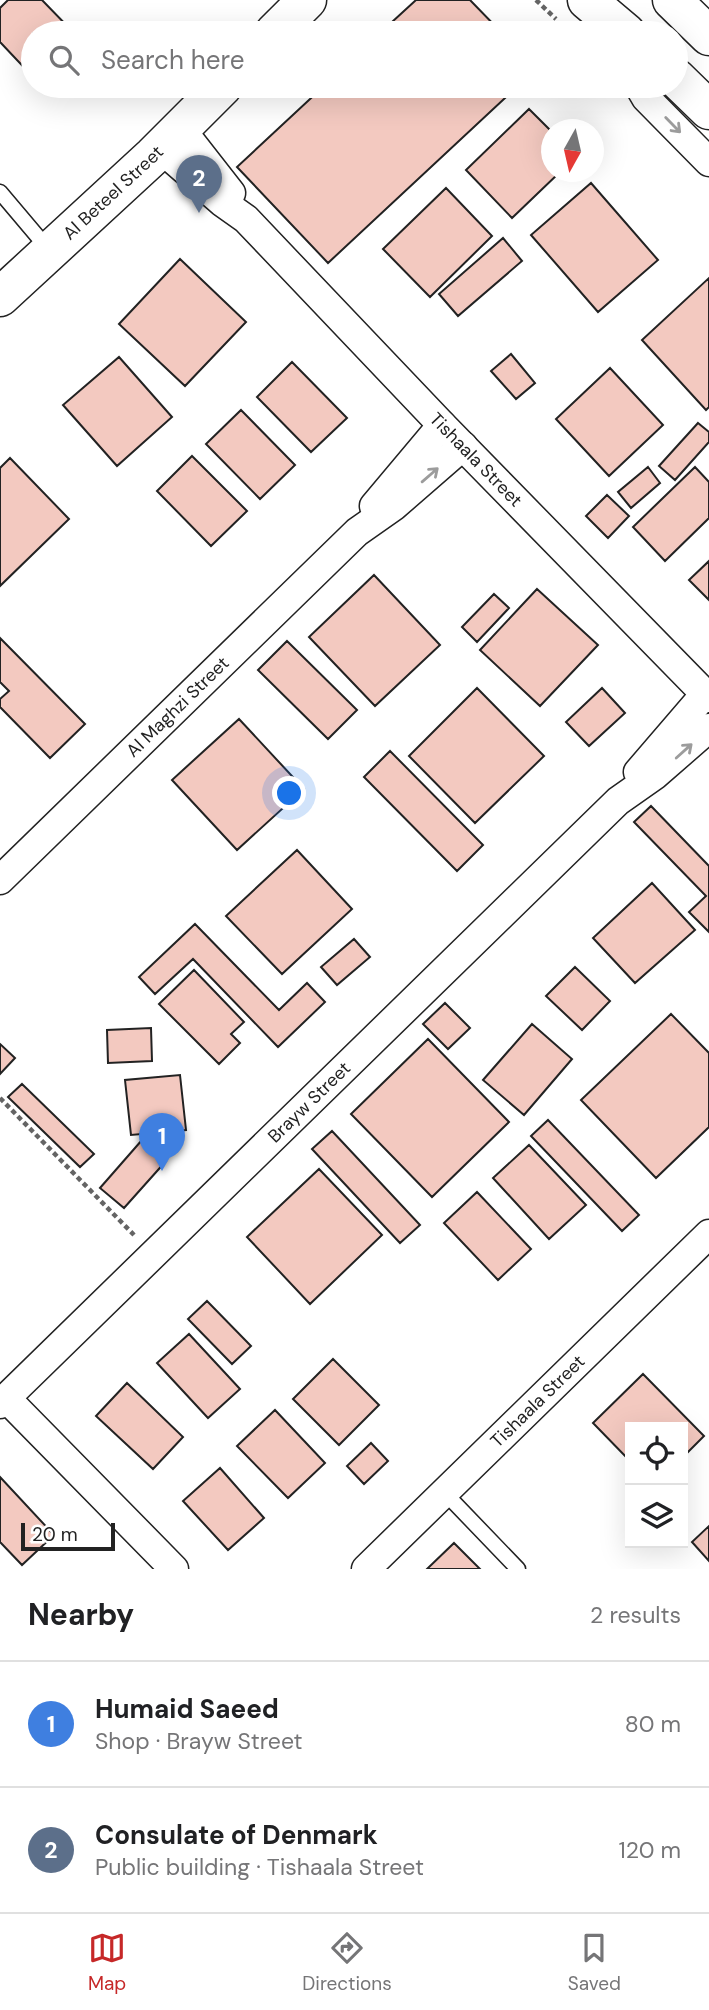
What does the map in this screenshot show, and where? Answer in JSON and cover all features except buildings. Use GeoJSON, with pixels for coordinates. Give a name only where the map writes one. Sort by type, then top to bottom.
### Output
{"type":"FeatureCollection","features":[{"type":"Feature","properties":{"kind":"street"},"geometry":{"type":"LineString","coordinates":[[286,21],[307,0]]}},
{"type":"Feature","properties":{"kind":"street"},"geometry":{"type":"LineString","coordinates":[[587,0],[612,21]]}},
{"type":"Feature","properties":{"kind":"street"},"geometry":{"type":"LineString","coordinates":[[672,0],[709,36]]}},
{"type":"Feature","properties":{"kind":"street"},"geometry":{"type":"LineString","coordinates":[[688,90],[709,110]]}},
{"type":"Feature","properties":{"kind":"street","name":"Al Beteel Street"},"geometry":{"type":"LineString","coordinates":[[0,297],[171,139],[211,98]]}},
{"type":"Feature","properties":{"kind":"street"},"geometry":{"type":"LineString","coordinates":[[646,98],[709,162]]}},
{"type":"Feature","properties":{"kind":"street","name":"Tishaala Street"},"geometry":{"type":"LineString","coordinates":[[171,139],[222,202],[246,219],[442,425],[707,696]]}},
{"type":"Feature","properties":{"kind":"street","name":"Al Maghzi Street"},"geometry":{"type":"LineString","coordinates":[[357,532],[383,495],[442,425]]}},
{"type":"Feature","properties":{"kind":"street","name":"Al Maghzi Street"},"geometry":{"type":"LineString","coordinates":[[0,880],[357,532],[394,506],[463,446]]}},
{"type":"Feature","properties":{"kind":"street","name":"Brayw Street"},"geometry":{"type":"LineString","coordinates":[[618,801],[635,776],[707,696]]}},
{"type":"Feature","properties":{"kind":"street","name":"Brayw Street"},"geometry":{"type":"LineString","coordinates":[[3,1401],[618,801],[655,775],[709,728]]}},
{"type":"Feature","properties":{"kind":"street","name":"Tishaala Street"},"geometry":{"type":"LineString","coordinates":[[366,1569],[709,1234]]}},
{"type":"Feature","properties":{"kind":"street"},"geometry":{"type":"LineString","coordinates":[[3,1401],[174,1569]]}},
{"type":"Feature","properties":{"kind":"lane"},"geometry":{"type":"LineString","coordinates":[[0,192],[50,251]]}},
{"type":"Feature","properties":{"kind":"lane"},"geometry":{"type":"LineString","coordinates":[[444,1492],[518,1569]]}},
{"type":"Feature","properties":{"kind":"path"},"geometry":{"type":"LineString","coordinates":[[0,1098],[153,1255]]}},
{"type":"Feature","properties":{"kind":"place","name":"Consulate of Denmark"},"geometry":{"type":"Point","coordinates":[199,213]}},
{"type":"Feature","properties":{"kind":"place","name":"Humaid Saeed"},"geometry":{"type":"Point","coordinates":[162,1171]}}]}
